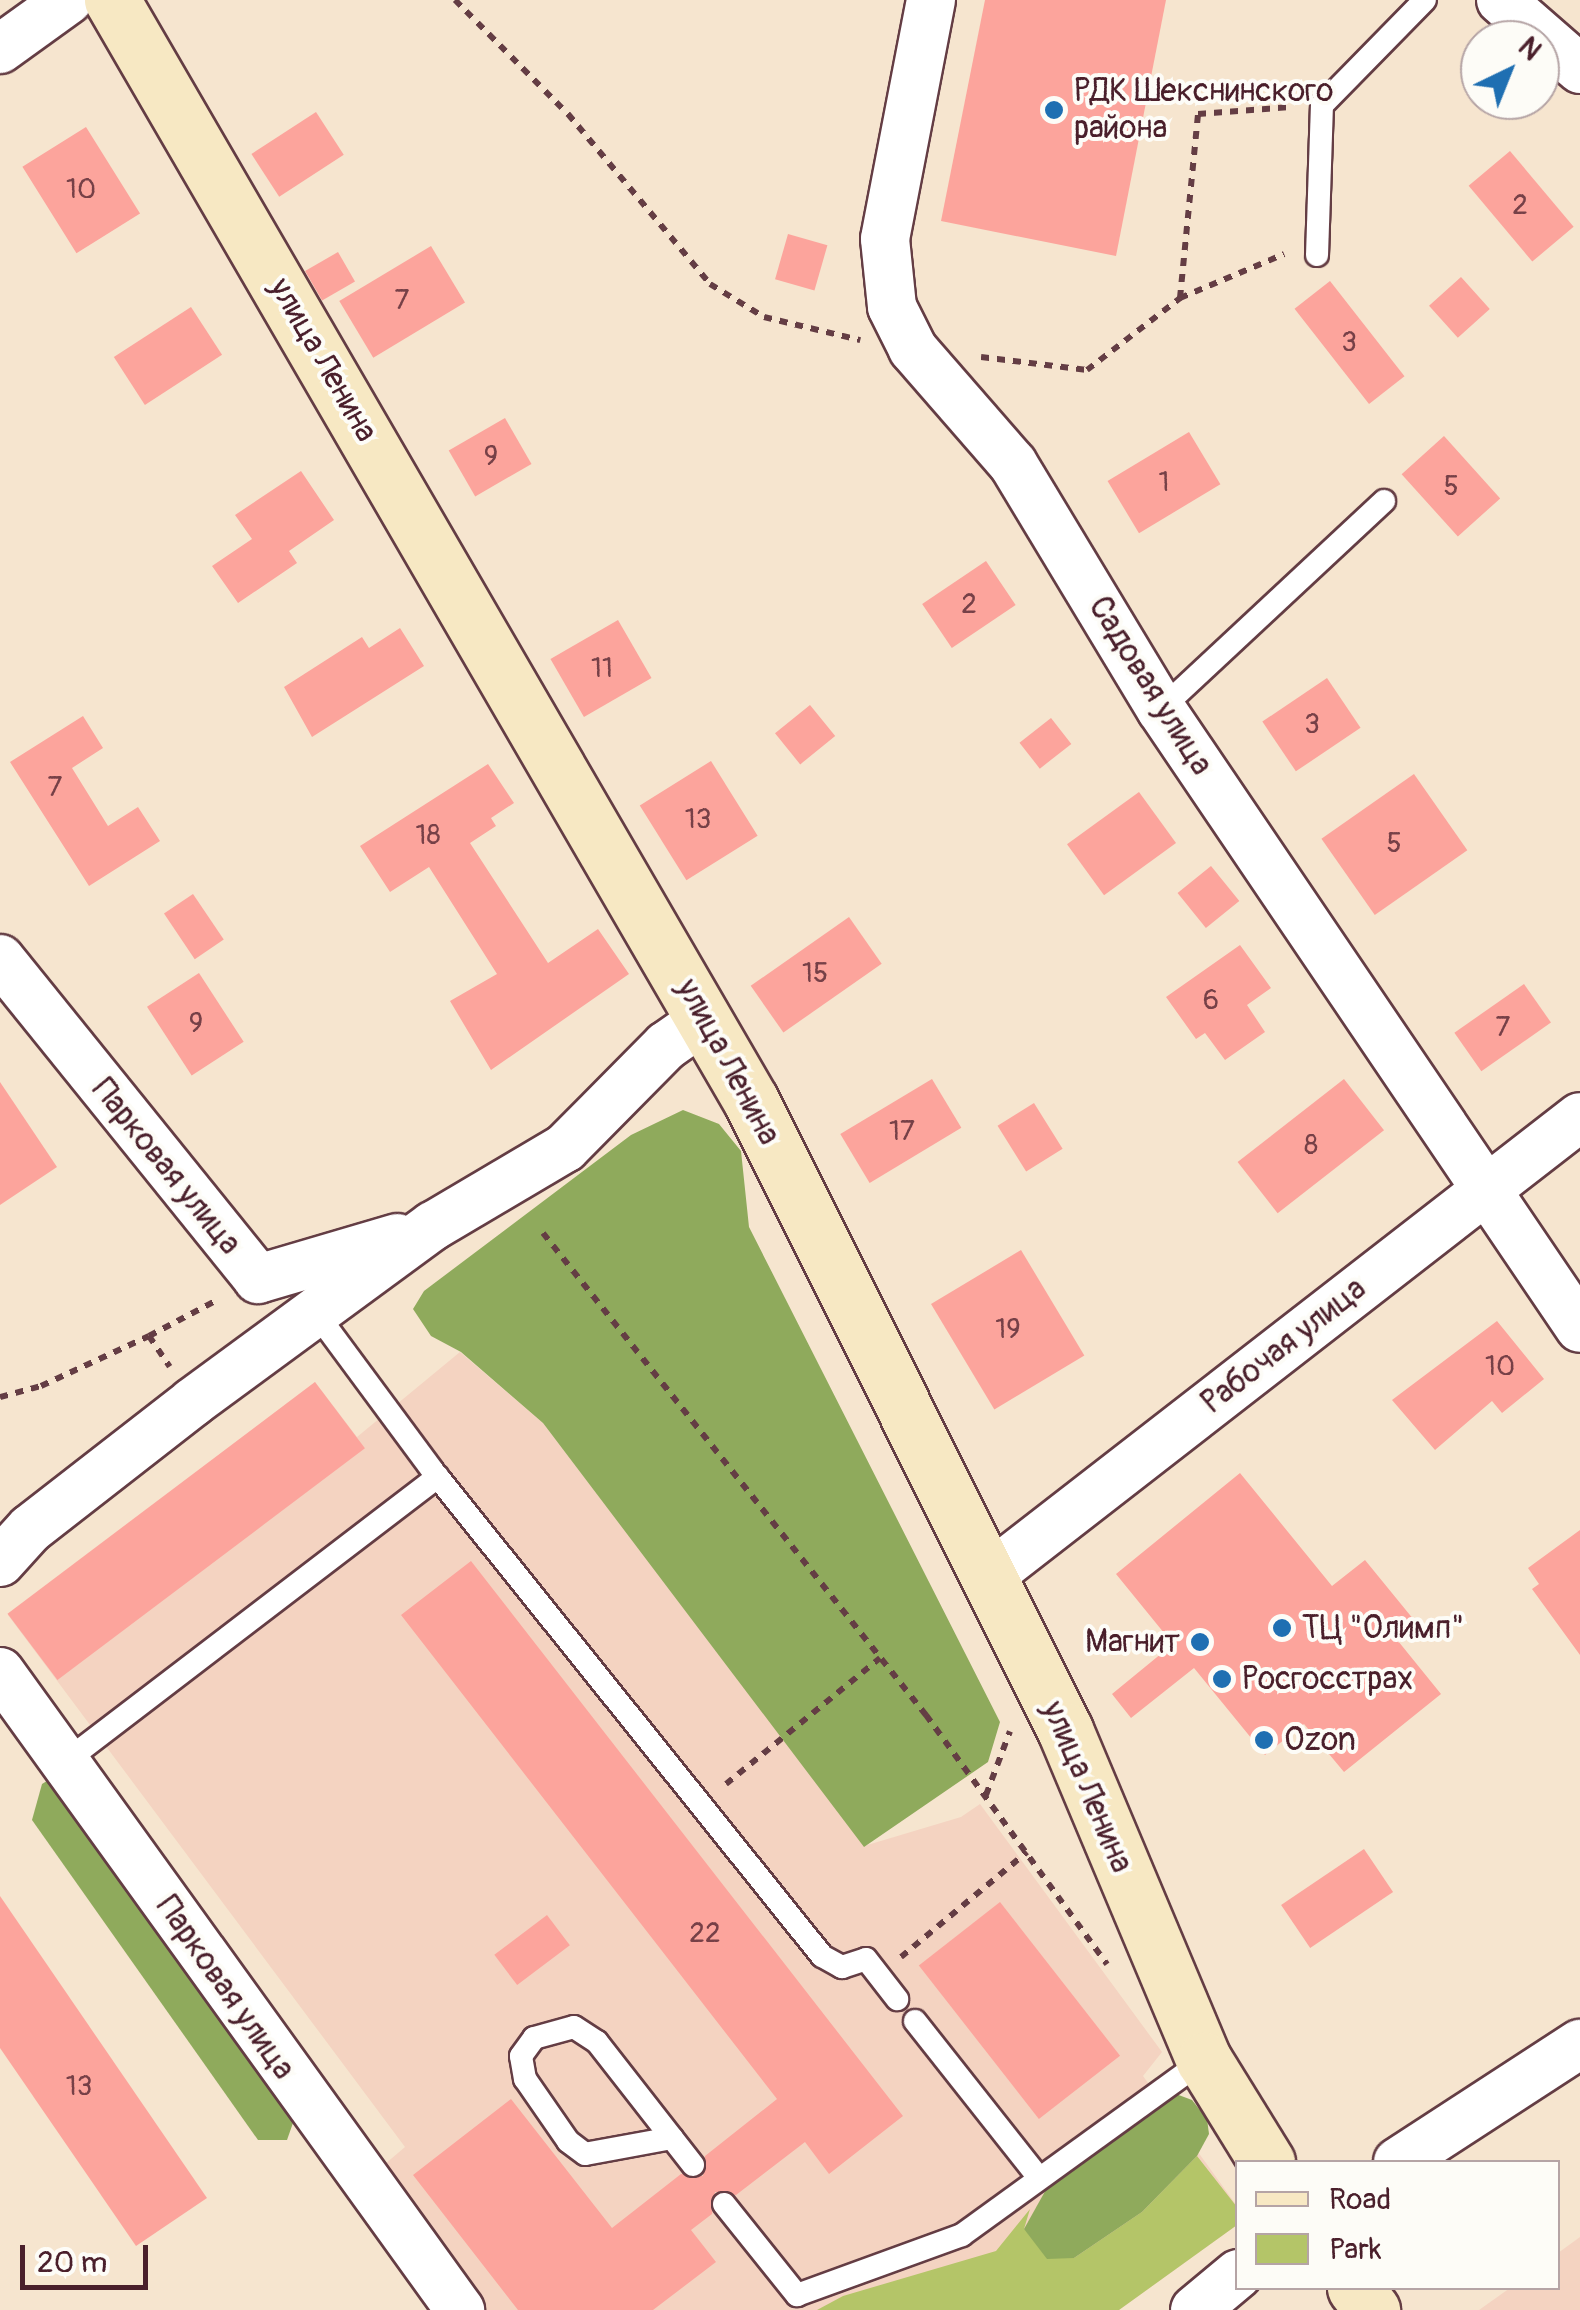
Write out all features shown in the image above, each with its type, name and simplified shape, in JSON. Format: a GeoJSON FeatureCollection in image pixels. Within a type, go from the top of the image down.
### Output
{"type":"FeatureCollection","features":[{"type":"Feature","properties":{"kind":"street"},"geometry":{"type":"LineString","coordinates":[[0,50],[68,0]]}},
{"type":"Feature","properties":{"kind":"street","name":"улица Ленина"},"geometry":{"type":"LineString","coordinates":[[112,0],[706,1018],[1065,1730],[1204,2060],[1266,2160]]}},
{"type":"Feature","properties":{"kind":"street","name":"Садовая улица"},"geometry":{"type":"LineString","coordinates":[[932,0],[885,240],[892,306],[913,349],[1013,464],[1162,709],[1580,1328]]}},
{"type":"Feature","properties":{"kind":"street"},"geometry":{"type":"LineString","coordinates":[[1501,0],[1580,69]]}},
{"type":"Feature","properties":{"kind":"street","name":"Парковая улица"},"geometry":{"type":"LineString","coordinates":[[0,958],[258,1279],[433,1226]]}},
{"type":"Feature","properties":{"kind":"street"},"geometry":{"type":"LineString","coordinates":[[0,1562],[30,1528],[193,1402],[433,1226],[565,1148],[666,1046],[706,1018]]}},
{"type":"Feature","properties":{"kind":"street","name":"Рабочая улица"},"geometry":{"type":"LineString","coordinates":[[989,1576],[1580,1117]]}},
{"type":"Feature","properties":{"kind":"street","name":"Парковая улица"},"geometry":{"type":"LineString","coordinates":[[0,1672],[62,1754],[444,2304]]}},
{"type":"Feature","properties":{"kind":"street"},"geometry":{"type":"LineString","coordinates":[[1401,2160],[1580,2044]]}},
{"type":"Feature","properties":{"kind":"street"},"geometry":{"type":"LineString","coordinates":[[1196,2310],[1235,2277]]}},
{"type":"Feature","properties":{"kind":"street"},"geometry":{"type":"LineString","coordinates":[[1357,2290],[1372,2310]]}},
{"type":"Feature","properties":{"kind":"lane"},"geometry":{"type":"LineString","coordinates":[[1317,254],[1322,106],[1425,0]]}},
{"type":"Feature","properties":{"kind":"lane"},"geometry":{"type":"LineString","coordinates":[[1162,709],[1384,501]]}},
{"type":"Feature","properties":{"kind":"lane"},"geometry":{"type":"LineString","coordinates":[[316,1313],[438,1478],[822,1956],[842,1966],[866,1959],[898,1999]]}},
{"type":"Feature","properties":{"kind":"lane"},"geometry":{"type":"LineString","coordinates":[[62,1754],[438,1478]]}},
{"type":"Feature","properties":{"kind":"lane"},"geometry":{"type":"LineString","coordinates":[[914,2021],[1038,2177]]}},
{"type":"Feature","properties":{"kind":"lane"},"geometry":{"type":"LineString","coordinates":[[672,2138],[585,2154],[568,2142],[525,2078],[521,2056],[534,2038],[574,2028],[597,2042],[672,2138],[693,2165]]}},
{"type":"Feature","properties":{"kind":"lane"},"geometry":{"type":"LineString","coordinates":[[724,2204],[797,2295],[962,2235],[1204,2060]]}},
{"type":"Feature","properties":{"kind":"path"},"geometry":{"type":"LineString","coordinates":[[1180,298],[1198,114],[1322,106]]}},
{"type":"Feature","properties":{"kind":"path"},"geometry":{"type":"LineString","coordinates":[[543,1233],[880,1658],[1115,1975]]}},
{"type":"Feature","properties":{"kind":"path"},"geometry":{"type":"LineString","coordinates":[[0,1396],[41,1386],[258,1279]]}},
{"type":"Feature","properties":{"kind":"path"},"geometry":{"type":"LineString","coordinates":[[149,1336],[193,1402]]}},
{"type":"Feature","properties":{"kind":"path"},"geometry":{"type":"LineString","coordinates":[[700,1805],[880,1658]]}},
{"type":"Feature","properties":{"kind":"path"},"geometry":{"type":"LineString","coordinates":[[879,1976],[1026,1852]]}},
{"type":"Feature","properties":{"kind":"shaded area"},"geometry":{"type":"Polygon","coordinates":[[[460,1352],[543,1423],[864,1846],[961,1817],[980,1804],[1162,2052],[1143,2076],[1235,2203],[1235,2226],[1119,2310],[487,2310],[378,2170],[405,2147],[8,1615],[315,1382],[357,1437],[460,1352]]]}},
{"type":"Feature","properties":{"kind":"shaded area"},"geometry":{"type":"Polygon","coordinates":[[[1580,2237],[1580,2310],[1479,2310],[1507,2290],[1560,2290],[1560,2252],[1580,2237]]]}},
{"type":"Feature","properties":{"kind":"green space"},"geometry":{"type":"Polygon","coordinates":[[[683,1110],[719,1124],[741,1151],[749,1227],[1000,1722],[988,1762],[864,1847],[543,1423],[461,1352],[431,1336],[413,1309],[424,1291],[631,1135],[683,1110]]]}},
{"type":"Feature","properties":{"kind":"green space"},"geometry":{"type":"Polygon","coordinates":[[[55,1776],[294,2120],[287,2140],[258,2140],[32,1820],[42,1784],[55,1776]]]}},
{"type":"Feature","properties":{"kind":"green space"},"geometry":{"type":"Polygon","coordinates":[[[1176,2094],[1192,2100],[1207,2119],[1209,2134],[1197,2156],[1142,2212],[1074,2258],[1047,2259],[1024,2229],[1048,2186],[1176,2094]]]}},
{"type":"Feature","properties":{"kind":"green space"},"geometry":{"type":"Polygon","coordinates":[[[1197,2156],[1235,2204],[1235,2226],[1119,2310],[817,2310],[843,2296],[996,2251],[1030,2209],[1024,2229],[1074,2258],[1142,2212],[1197,2156]]]}},
{"type":"Feature","properties":{"kind":"building","name":"РДК Шекснинского района"},"geometry":{"type":"Polygon","coordinates":[[[985,0],[1166,0],[1116,256],[941,221],[985,0]]]}},
{"type":"Feature","properties":{"kind":"building"},"geometry":{"type":"Polygon","coordinates":[[[316,112],[344,155],[279,197],[251,154],[316,112]]]}},
{"type":"Feature","properties":{"kind":"building"},"geometry":{"type":"Polygon","coordinates":[[[86,127],[140,214],[76,253],[22,167],[86,127]]]}},
{"type":"Feature","properties":{"kind":"building"},"geometry":{"type":"Polygon","coordinates":[[[1510,151],[1574,227],[1532,262],[1469,186],[1510,151]]]}},
{"type":"Feature","properties":{"kind":"building"},"geometry":{"type":"Polygon","coordinates":[[[788,234],[827,245],[814,290],[775,279],[788,234]]]}},
{"type":"Feature","properties":{"kind":"building"},"geometry":{"type":"Polygon","coordinates":[[[431,246],[465,303],[373,358],[339,301],[431,246]]]}},
{"type":"Feature","properties":{"kind":"building"},"geometry":{"type":"Polygon","coordinates":[[[338,252],[355,281],[322,300],[305,271],[338,252]]]}},
{"type":"Feature","properties":{"kind":"building"},"geometry":{"type":"Polygon","coordinates":[[[1461,277],[1490,309],[1458,338],[1429,306],[1461,277]]]}},
{"type":"Feature","properties":{"kind":"building"},"geometry":{"type":"Polygon","coordinates":[[[1330,281],[1404,376],[1369,404],[1295,309],[1330,281]]]}},
{"type":"Feature","properties":{"kind":"building"},"geometry":{"type":"Polygon","coordinates":[[[191,307],[222,355],[145,405],[114,357],[191,307]]]}},
{"type":"Feature","properties":{"kind":"building"},"geometry":{"type":"Polygon","coordinates":[[[505,418],[532,464],[475,496],[449,451],[505,418]]]}},
{"type":"Feature","properties":{"kind":"building"},"geometry":{"type":"Polygon","coordinates":[[[1189,432],[1220,484],[1139,533],[1108,481],[1189,432]]]}},
{"type":"Feature","properties":{"kind":"building"},"geometry":{"type":"Polygon","coordinates":[[[1444,436],[1500,498],[1458,537],[1402,474],[1444,436]]]}},
{"type":"Feature","properties":{"kind":"building"},"geometry":{"type":"Polygon","coordinates":[[[301,471],[334,520],[289,551],[297,563],[238,603],[212,566],[252,539],[235,515],[301,471]]]}},
{"type":"Feature","properties":{"kind":"building"},"geometry":{"type":"Polygon","coordinates":[[[986,561],[1016,605],[952,648],[922,604],[986,561]]]}},
{"type":"Feature","properties":{"kind":"building"},"geometry":{"type":"Polygon","coordinates":[[[618,620],[652,678],[584,717],[550,659],[618,620]]]}},
{"type":"Feature","properties":{"kind":"building"},"geometry":{"type":"Polygon","coordinates":[[[400,628],[424,666],[312,737],[284,687],[362,637],[369,648],[400,628]]]}},
{"type":"Feature","properties":{"kind":"building"},"geometry":{"type":"Polygon","coordinates":[[[1327,678],[1361,728],[1296,771],[1262,722],[1327,678]]]}},
{"type":"Feature","properties":{"kind":"building"},"geometry":{"type":"Polygon","coordinates":[[[810,705],[835,736],[800,764],[775,733],[810,705]]]}},
{"type":"Feature","properties":{"kind":"building"},"geometry":{"type":"Polygon","coordinates":[[[83,716],[103,748],[72,768],[108,826],[138,807],[160,841],[89,886],[10,762],[83,716]]]}},
{"type":"Feature","properties":{"kind":"building"},"geometry":{"type":"Polygon","coordinates":[[[1051,718],[1071,744],[1040,769],[1019,743],[1051,718]]]}},
{"type":"Feature","properties":{"kind":"building"},"geometry":{"type":"Polygon","coordinates":[[[711,761],[758,836],[686,880],[640,806],[711,761]]]}},
{"type":"Feature","properties":{"kind":"building"},"geometry":{"type":"Polygon","coordinates":[[[488,764],[514,803],[491,818],[496,826],[470,843],[548,963],[598,929],[629,974],[491,1070],[450,1001],[497,974],[429,867],[390,892],[360,846],[488,764]]]}},
{"type":"Feature","properties":{"kind":"building"},"geometry":{"type":"Polygon","coordinates":[[[1414,774],[1467,850],[1375,915],[1321,839],[1414,774]]]}},
{"type":"Feature","properties":{"kind":"building"},"geometry":{"type":"Polygon","coordinates":[[[1139,792],[1176,843],[1104,895],[1067,844],[1139,792]]]}},
{"type":"Feature","properties":{"kind":"building"},"geometry":{"type":"Polygon","coordinates":[[[1211,866],[1239,901],[1206,928],[1178,893],[1211,866]]]}},
{"type":"Feature","properties":{"kind":"building"},"geometry":{"type":"Polygon","coordinates":[[[193,894],[224,940],[195,959],[164,914],[193,894]]]}},
{"type":"Feature","properties":{"kind":"building"},"geometry":{"type":"Polygon","coordinates":[[[849,917],[882,964],[783,1033],[751,986],[849,917]]]}},
{"type":"Feature","properties":{"kind":"building"},"geometry":{"type":"Polygon","coordinates":[[[1240,945],[1271,988],[1247,1005],[1265,1032],[1225,1060],[1205,1033],[1196,1039],[1166,997],[1240,945]]]}},
{"type":"Feature","properties":{"kind":"building"},"geometry":{"type":"Polygon","coordinates":[[[199,973],[244,1042],[192,1076],[147,1007],[199,973]]]}},
{"type":"Feature","properties":{"kind":"building"},"geometry":{"type":"Polygon","coordinates":[[[1524,984],[1551,1023],[1481,1071],[1454,1033],[1524,984]]]}},
{"type":"Feature","properties":{"kind":"building"},"geometry":{"type":"Polygon","coordinates":[[[932,1079],[961,1128],[870,1183],[840,1134],[932,1079]]]}},
{"type":"Feature","properties":{"kind":"building"},"geometry":{"type":"Polygon","coordinates":[[[1344,1079],[1384,1130],[1278,1213],[1238,1162],[1344,1079]]]}},
{"type":"Feature","properties":{"kind":"building"},"geometry":{"type":"Polygon","coordinates":[[[0,1082],[57,1167],[0,1205],[0,1082]]]}},
{"type":"Feature","properties":{"kind":"building"},"geometry":{"type":"Polygon","coordinates":[[[1034,1103],[1063,1149],[1026,1172],[998,1126],[1034,1103]]]}},
{"type":"Feature","properties":{"kind":"building"},"geometry":{"type":"Polygon","coordinates":[[[1021,1250],[1084,1355],[994,1410],[931,1304],[1021,1250]]]}},
{"type":"Feature","properties":{"kind":"building"},"geometry":{"type":"Polygon","coordinates":[[[1497,1321],[1544,1379],[1502,1413],[1492,1401],[1435,1450],[1392,1400],[1497,1321]]]}},
{"type":"Feature","properties":{"kind":"building"},"geometry":{"type":"Polygon","coordinates":[[[315,1382],[365,1448],[57,1680],[8,1614],[315,1382]]]}},
{"type":"Feature","properties":{"kind":"building","name":"ТЦ \"Олимп\""},"geometry":{"type":"Polygon","coordinates":[[[1240,1473],[1332,1586],[1365,1560],[1414,1620],[1394,1636],[1441,1694],[1344,1772],[1304,1724],[1265,1755],[1194,1668],[1131,1718],[1112,1694],[1173,1644],[1116,1574],[1240,1473]]]}},
{"type":"Feature","properties":{"kind":"building"},"geometry":{"type":"Polygon","coordinates":[[[1580,1530],[1580,1655],[1532,1589],[1539,1584],[1528,1568],[1580,1530]]]}},
{"type":"Feature","properties":{"kind":"building"},"geometry":{"type":"Polygon","coordinates":[[[471,1561],[903,2116],[829,2174],[805,2142],[736,2195],[715,2192],[712,2214],[691,2230],[716,2262],[653,2310],[518,2310],[413,2175],[511,2099],[612,2228],[681,2174],[703,2176],[705,2156],[777,2099],[401,1615],[471,1561]]]}},
{"type":"Feature","properties":{"kind":"building"},"geometry":{"type":"Polygon","coordinates":[[[1364,1849],[1393,1892],[1310,1948],[1281,1905],[1364,1849]]]}},
{"type":"Feature","properties":{"kind":"building"},"geometry":{"type":"Polygon","coordinates":[[[0,1896],[207,2198],[136,2246],[0,2048],[0,1896]]]}},
{"type":"Feature","properties":{"kind":"building"},"geometry":{"type":"Polygon","coordinates":[[[1000,1902],[1120,2056],[1039,2119],[919,1965],[1000,1902]]]}},
{"type":"Feature","properties":{"kind":"building"},"geometry":{"type":"Polygon","coordinates":[[[547,1915],[570,1945],[517,1985],[494,1955],[547,1915]]]}},
{"type":"Feature","properties":{"kind":"place","name":"РДК Шекснинского района"},"geometry":{"type":"Point","coordinates":[1054,110]}},
{"type":"Feature","properties":{"kind":"place","name":"ТЦ \"Олимп\""},"geometry":{"type":"Point","coordinates":[1282,1628]}},
{"type":"Feature","properties":{"kind":"place","name":"Магнит"},"geometry":{"type":"Point","coordinates":[1200,1642]}},
{"type":"Feature","properties":{"kind":"place","name":"Росгосстрах"},"geometry":{"type":"Point","coordinates":[1222,1679]}},
{"type":"Feature","properties":{"kind":"place","name":"Ozon"},"geometry":{"type":"Point","coordinates":[1264,1740]}}]}
